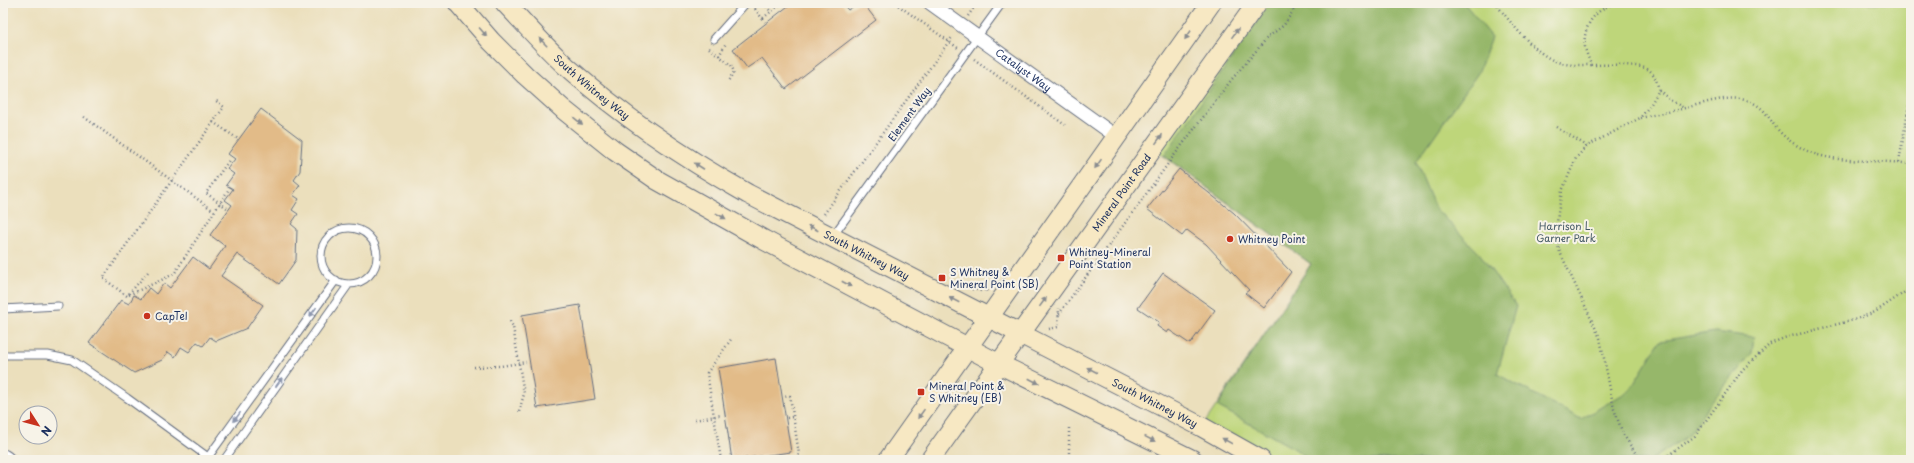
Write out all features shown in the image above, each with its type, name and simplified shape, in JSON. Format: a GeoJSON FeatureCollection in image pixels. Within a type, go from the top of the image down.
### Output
{"type":"FeatureCollection","features":[{"type":"Feature","properties":{"kind":"main road"},"geometry":{"type":"LineString","coordinates":[[458,3],[491,41],[536,85],[615,151],[651,176],[764,240],[999,364],[1193,460]]}},
{"type":"Feature","properties":{"kind":"main road","name":"South Whitney Way"},"geometry":{"type":"LineString","coordinates":[[505,3],[566,66],[651,133],[709,172],[832,238],[1202,427],[1261,460]]}},
{"type":"Feature","properties":{"kind":"main road"},"geometry":{"type":"LineString","coordinates":[[888,460],[1211,3]]}},
{"type":"Feature","properties":{"kind":"main road","name":"Mineral Point Road"},"geometry":{"type":"LineString","coordinates":[[930,460],[1257,3]]}},
{"type":"Feature","properties":{"kind":"street","name":"Catalyst Way"},"geometry":{"type":"LineString","coordinates":[[930,3],[1116,137]]}},
{"type":"Feature","properties":{"kind":"lane"},"geometry":{"type":"LineString","coordinates":[[714,39],[746,3]]}},
{"type":"Feature","properties":{"kind":"lane","name":"Element Way"},"geometry":{"type":"LineString","coordinates":[[832,238],[1002,3]]}},
{"type":"Feature","properties":{"kind":"lane"},"geometry":{"type":"LineString","coordinates":[[224,460],[349,284],[366,278],[372,271],[376,262],[377,253],[374,244],[369,236],[361,230],[352,228],[334,232],[327,239],[323,248],[322,257],[328,274],[336,280],[349,284]]}},
{"type":"Feature","properties":{"kind":"lane"},"geometry":{"type":"LineString","coordinates":[[3,355],[48,355],[72,360],[127,398],[209,459],[336,280]]}},
{"type":"Feature","properties":{"kind":"lane"},"geometry":{"type":"LineString","coordinates":[[3,309],[58,306]]}},
{"type":"Feature","properties":{"kind":"path"},"geometry":{"type":"LineString","coordinates":[[764,3],[771,12]]}},
{"type":"Feature","properties":{"kind":"path"},"geometry":{"type":"LineString","coordinates":[[762,18],[782,3]]}},
{"type":"Feature","properties":{"kind":"path"},"geometry":{"type":"LineString","coordinates":[[895,3],[955,46]]}},
{"type":"Feature","properties":{"kind":"path"},"geometry":{"type":"LineString","coordinates":[[968,16],[977,3]]}},
{"type":"Feature","properties":{"kind":"path"},"geometry":{"type":"LineString","coordinates":[[1049,329],[1058,326],[1058,315],[1173,157],[1253,53],[1268,37],[1284,25],[1298,3]]}},
{"type":"Feature","properties":{"kind":"path"},"geometry":{"type":"LineString","coordinates":[[1495,3],[1526,38],[1543,54],[1556,62],[1571,65],[1636,66],[1648,70],[1656,79],[1659,90],[1670,100],[1684,108]]}},
{"type":"Feature","properties":{"kind":"path"},"geometry":{"type":"LineString","coordinates":[[1591,65],[1585,46],[1587,29],[1594,16],[1602,8],[1618,3]]}},
{"type":"Feature","properties":{"kind":"path"},"geometry":{"type":"LineString","coordinates":[[755,9],[765,22]]}},
{"type":"Feature","properties":{"kind":"path"},"geometry":{"type":"LineString","coordinates":[[824,214],[954,34]]}},
{"type":"Feature","properties":{"kind":"path"},"geometry":{"type":"LineString","coordinates":[[708,48],[730,65],[734,72],[728,81]]}},
{"type":"Feature","properties":{"kind":"path"},"geometry":{"type":"LineString","coordinates":[[974,60],[1065,125]]}},
{"type":"Feature","properties":{"kind":"path"},"geometry":{"type":"LineString","coordinates":[[1640,118],[1651,104],[1659,90]]}},
{"type":"Feature","properties":{"kind":"path"},"geometry":{"type":"LineString","coordinates":[[1899,162],[1911,93]]}},
{"type":"Feature","properties":{"kind":"path"},"geometry":{"type":"LineString","coordinates":[[1640,460],[1623,434],[1614,409],[1600,338],[1559,250],[1556,233],[1562,191],[1576,158],[1587,146],[1640,118],[1729,98],[1742,99],[1754,103],[1763,110],[1779,131],[1798,147],[1825,157],[1911,164]]}},
{"type":"Feature","properties":{"kind":"path"},"geometry":{"type":"LineString","coordinates":[[127,296],[103,278],[224,107],[215,100]]}},
{"type":"Feature","properties":{"kind":"path"},"geometry":{"type":"LineString","coordinates":[[84,116],[214,211]]}},
{"type":"Feature","properties":{"kind":"path"},"geometry":{"type":"LineString","coordinates":[[213,122],[238,139]]}},
{"type":"Feature","properties":{"kind":"path"},"geometry":{"type":"LineString","coordinates":[[1556,127],[1587,146]]}},
{"type":"Feature","properties":{"kind":"path"},"geometry":{"type":"LineString","coordinates":[[227,208],[206,193],[230,159]]}},
{"type":"Feature","properties":{"kind":"path"},"geometry":{"type":"LineString","coordinates":[[127,296],[174,274],[229,189]]}},
{"type":"Feature","properties":{"kind":"path"},"geometry":{"type":"LineString","coordinates":[[127,296],[148,272]]}},
{"type":"Feature","properties":{"kind":"path"},"geometry":{"type":"LineString","coordinates":[[969,287],[974,290],[986,289]]}},
{"type":"Feature","properties":{"kind":"path"},"geometry":{"type":"LineString","coordinates":[[1662,460],[1695,436],[1743,369],[1770,344],[1784,338],[1857,319],[1875,312],[1911,288]]}},
{"type":"Feature","properties":{"kind":"path"},"geometry":{"type":"LineString","coordinates":[[510,321],[513,327],[524,394],[519,412]]}},
{"type":"Feature","properties":{"kind":"path"},"geometry":{"type":"LineString","coordinates":[[722,460],[707,373],[732,338]]}},
{"type":"Feature","properties":{"kind":"path"},"geometry":{"type":"LineString","coordinates":[[474,367],[501,366],[526,362]]}},
{"type":"Feature","properties":{"kind":"path"},"geometry":{"type":"LineString","coordinates":[[784,397],[790,396],[799,454],[797,458],[784,460]]}},
{"type":"Feature","properties":{"kind":"path"},"geometry":{"type":"LineString","coordinates":[[695,420],[721,414]]}},
{"type":"Feature","properties":{"kind":"path"},"geometry":{"type":"LineString","coordinates":[[788,418],[793,417]]}},
{"type":"Feature","properties":{"kind":"path"},"geometry":{"type":"LineString","coordinates":[[1069,428],[1069,460]]}},
{"type":"Feature","properties":{"kind":"green space","name":"Harrison L. Garner Park"},"geometry":{"type":"Polygon","coordinates":[[[1257,3],[1911,3],[1911,460],[1261,460],[1202,427],[1311,264],[1164,156],[1151,150],[1257,3]]]}},
{"type":"Feature","properties":{"kind":"green space"},"geometry":{"type":"Polygon","coordinates":[[[1270,3],[1464,3],[1492,37],[1478,73],[1416,162],[1435,208],[1480,254],[1516,306],[1497,374],[1581,419],[1630,390],[1660,341],[1715,332],[1754,337],[1752,353],[1707,408],[1689,435],[1651,460],[1310,460],[1295,449],[1217,406],[1311,264],[1164,156],[1270,3]]]}},
{"type":"Feature","properties":{"kind":"building"},"geometry":{"type":"Polygon","coordinates":[[[792,3],[842,3],[848,10],[858,3],[863,3],[876,20],[786,89],[762,58],[747,68],[733,49],[792,3]]]}},
{"type":"Feature","properties":{"kind":"building"},"geometry":{"type":"Polygon","coordinates":[[[261,109],[302,140],[300,171],[294,180],[300,185],[293,195],[299,199],[292,210],[298,214],[291,224],[297,229],[296,260],[279,284],[237,254],[221,276],[263,305],[247,328],[216,341],[210,337],[203,346],[197,342],[189,352],[181,347],[175,357],[168,352],[162,360],[134,373],[89,343],[121,300],[129,304],[134,295],[141,299],[149,288],[156,294],[164,283],[170,288],[193,257],[209,269],[225,246],[210,235],[232,205],[225,200],[233,189],[226,185],[234,174],[227,169],[235,159],[228,154],[261,109]]]}},
{"type":"Feature","properties":{"kind":"building","name":"Whitney Point"},"geometry":{"type":"Polygon","coordinates":[[[1179,169],[1234,213],[1291,272],[1264,308],[1245,293],[1249,290],[1206,244],[1187,230],[1182,236],[1147,209],[1179,169]]]}},
{"type":"Feature","properties":{"kind":"building"},"geometry":{"type":"Polygon","coordinates":[[[1163,273],[1215,310],[1190,344],[1169,330],[1167,333],[1157,326],[1159,322],[1138,308],[1163,273]]]}},
{"type":"Feature","properties":{"kind":"building"},"geometry":{"type":"Polygon","coordinates":[[[580,305],[595,399],[537,408],[522,315],[580,305]]]}},
{"type":"Feature","properties":{"kind":"building"},"geometry":{"type":"Polygon","coordinates":[[[776,358],[791,452],[732,460],[718,368],[776,358]]]}},
{"type":"Feature","properties":{"kind":"place","name":"Whitney Point"},"geometry":{"type":"Point","coordinates":[1230,239]}},
{"type":"Feature","properties":{"kind":"place","name":"Whitney-Mineral Point Station"},"geometry":{"type":"Point","coordinates":[1061,258]}},
{"type":"Feature","properties":{"kind":"place","name":"S Whitney & Mineral Point (SB)"},"geometry":{"type":"Point","coordinates":[942,278]}},
{"type":"Feature","properties":{"kind":"place","name":"CapTel"},"geometry":{"type":"Point","coordinates":[147,316]}},
{"type":"Feature","properties":{"kind":"place","name":"Mineral Point & S Whitney (EB)"},"geometry":{"type":"Point","coordinates":[921,392]}}]}
